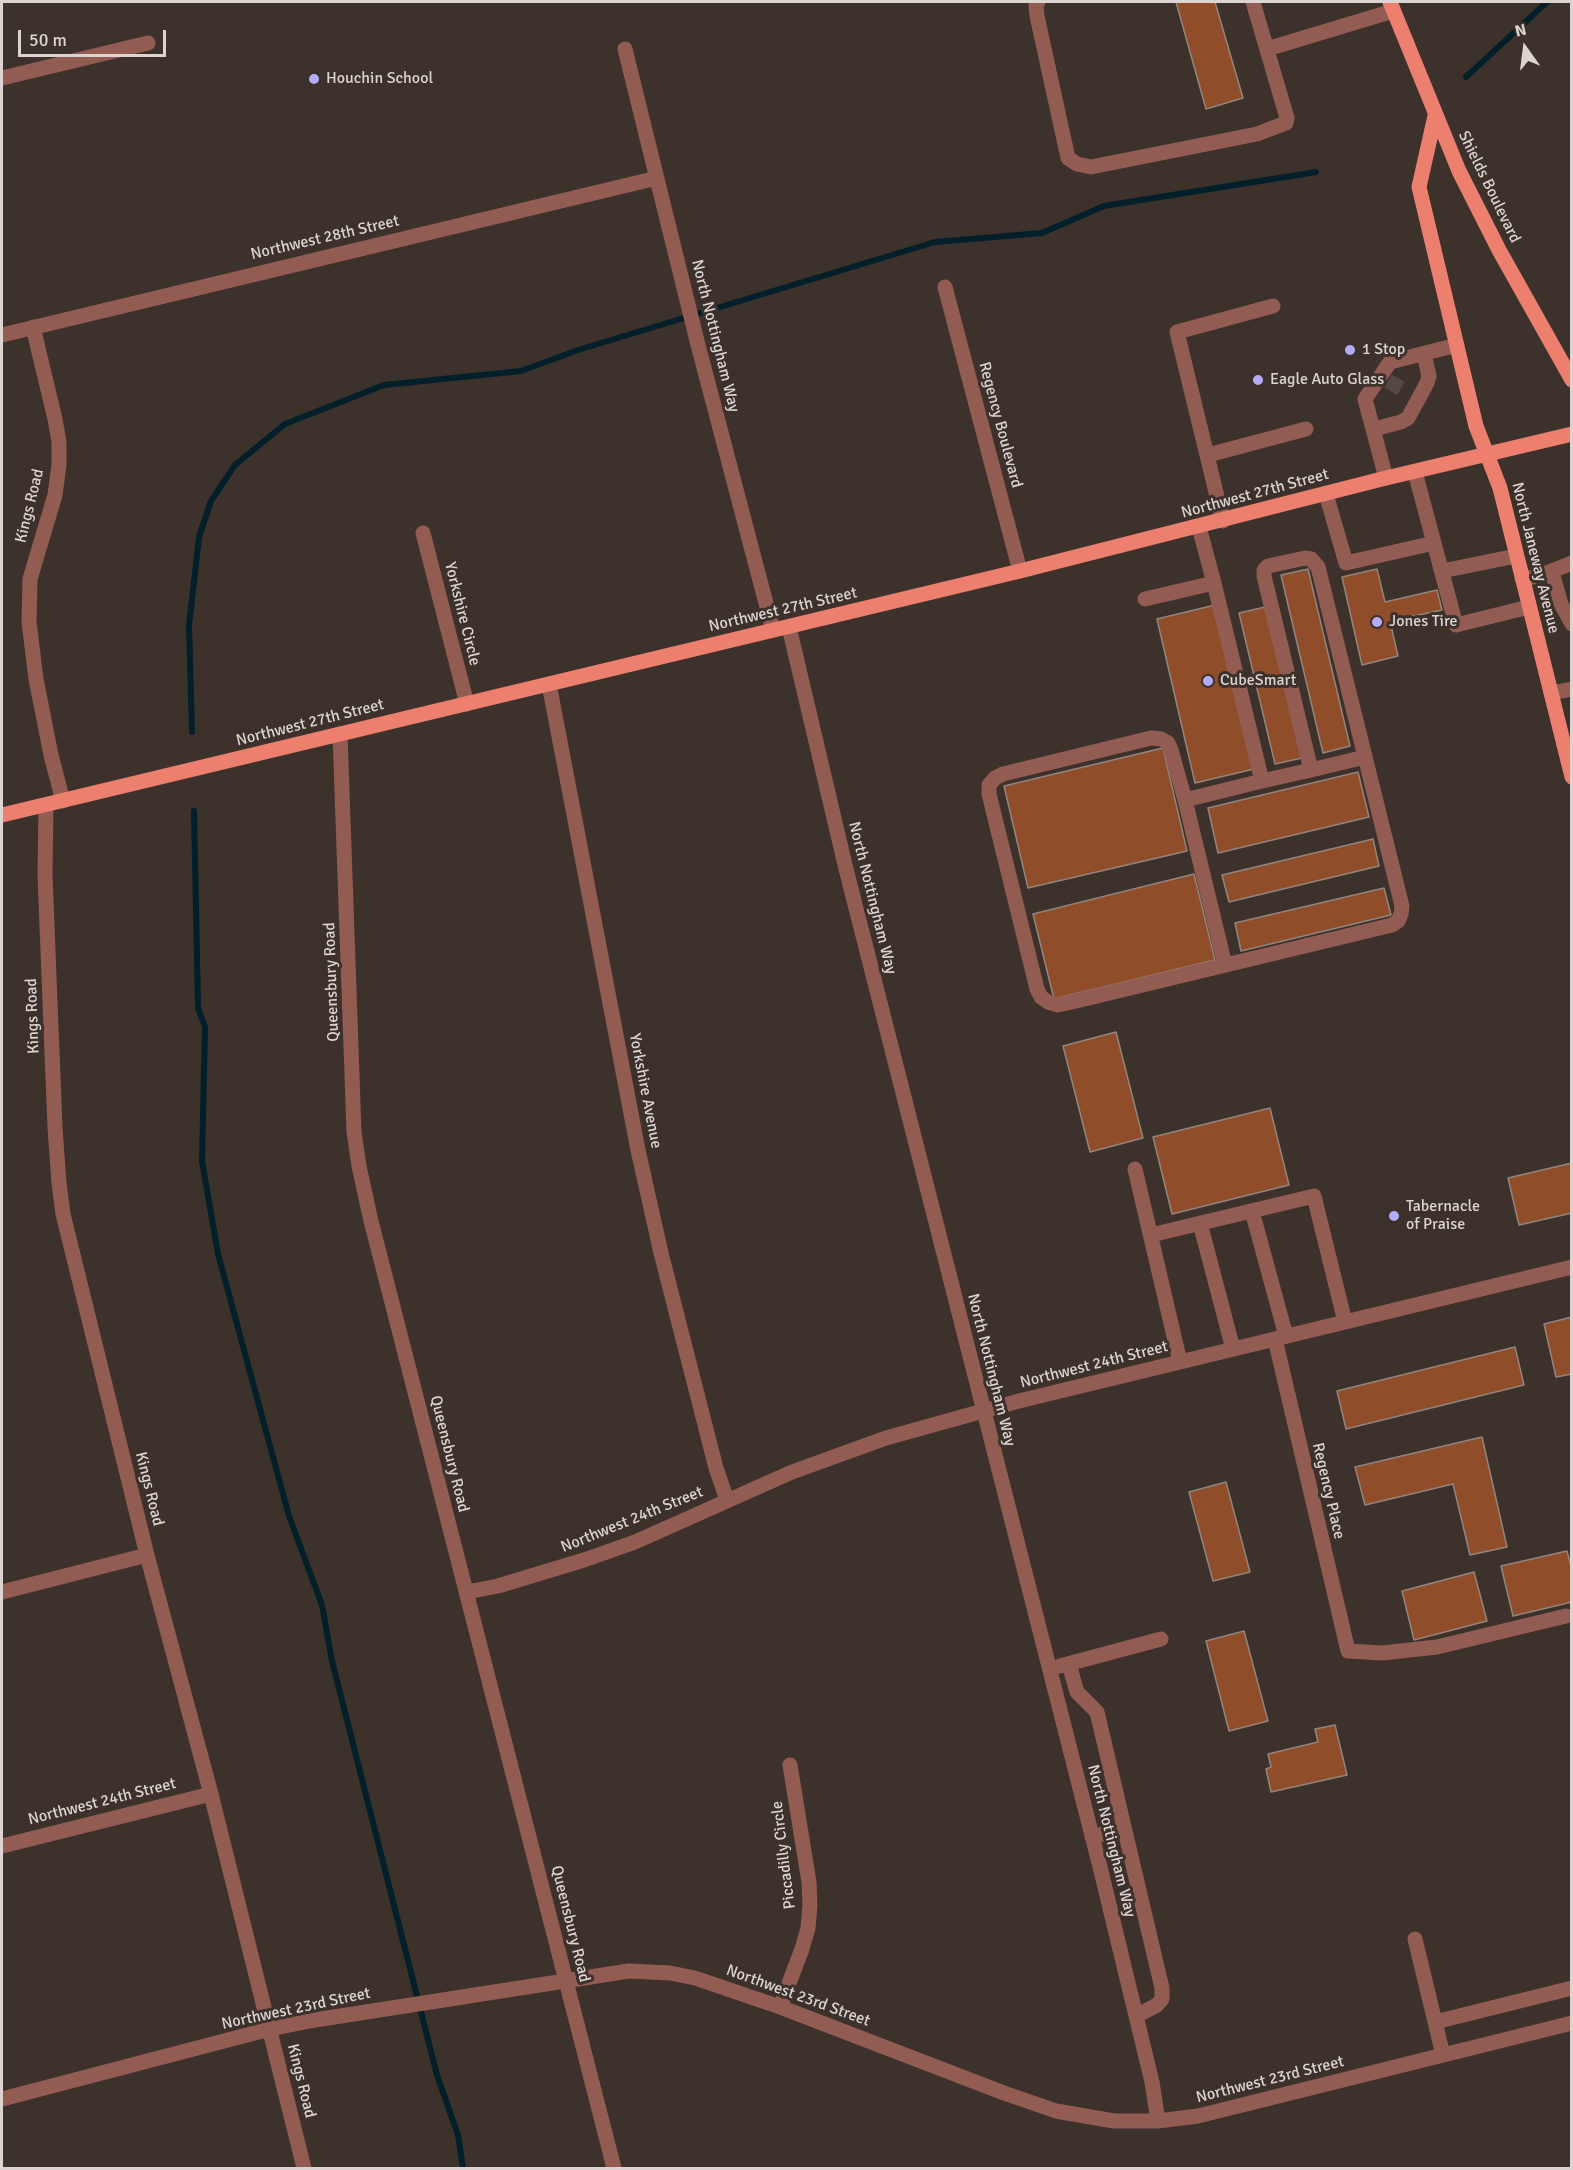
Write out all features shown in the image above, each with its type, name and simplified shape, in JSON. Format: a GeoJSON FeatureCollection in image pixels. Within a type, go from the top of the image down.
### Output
{"type":"FeatureCollection","features":[{"type":"Feature","properties":{"kind":"main road","name":"Shields Boulevard"},"geometry":{"type":"LineString","coordinates":[[1392,7],[1459,171],[1499,250],[1572,380]]}},
{"type":"Feature","properties":{"kind":"main road","name":"North Janeway Avenue"},"geometry":{"type":"LineString","coordinates":[[1435,116],[1419,187],[1476,426],[1500,489],[1572,777]]}},
{"type":"Feature","properties":{"kind":"main road","name":"Northwest 27th Street"},"geometry":{"type":"LineString","coordinates":[[2,815],[1020,572],[1386,478],[1572,434]]}},
{"type":"Feature","properties":{"kind":"street"},"geometry":{"type":"LineString","coordinates":[[1038,2],[1036,16],[1068,158],[1077,164],[1091,167],[1257,134],[1286,123],[1287,118],[1252,2]]}},
{"type":"Feature","properties":{"kind":"street"},"geometry":{"type":"LineString","coordinates":[[1267,49],[1392,7]]}},
{"type":"Feature","properties":{"kind":"street"},"geometry":{"type":"LineString","coordinates":[[2,78],[148,43]]}},
{"type":"Feature","properties":{"kind":"street","name":"North Nottingham Way"},"geometry":{"type":"LineString","coordinates":[[625,49],[697,341],[773,630]]}},
{"type":"Feature","properties":{"kind":"street","name":"Northwest 28th Street"},"geometry":{"type":"LineString","coordinates":[[2,335],[657,178]]}},
{"type":"Feature","properties":{"kind":"street","name":"Regency Boulevard"},"geometry":{"type":"LineString","coordinates":[[945,287],[1020,572]]}},
{"type":"Feature","properties":{"kind":"street"},"geometry":{"type":"LineString","coordinates":[[1223,521],[1177,332],[1273,306]]}},
{"type":"Feature","properties":{"kind":"street","name":"Kings Road"},"geometry":{"type":"LineString","coordinates":[[33,327],[56,419],[59,465],[55,495],[30,579],[29,621],[36,679],[63,801]]}},
{"type":"Feature","properties":{"kind":"street"},"geometry":{"type":"LineString","coordinates":[[1386,478],[1365,399],[1384,378],[1390,362],[1456,345]]}},
{"type":"Feature","properties":{"kind":"street"},"geometry":{"type":"LineString","coordinates":[[1374,429],[1401,422],[1407,418],[1412,396],[1427,383],[1429,376],[1424,354]]}},
{"type":"Feature","properties":{"kind":"street"},"geometry":{"type":"LineString","coordinates":[[1208,455],[1306,429]]}},
{"type":"Feature","properties":{"kind":"street"},"geometry":{"type":"LineString","coordinates":[[1415,472],[1456,625],[1529,607]]}},
{"type":"Feature","properties":{"kind":"street"},"geometry":{"type":"LineString","coordinates":[[1326,494],[1346,563],[1434,543]]}},
{"type":"Feature","properties":{"kind":"street"},"geometry":{"type":"LineString","coordinates":[[1199,527],[1262,781]]}},
{"type":"Feature","properties":{"kind":"street","name":"Yorkshire Circle"},"geometry":{"type":"LineString","coordinates":[[423,533],[467,704]]}},
{"type":"Feature","properties":{"kind":"street"},"geometry":{"type":"LineString","coordinates":[[1442,571],[1516,556]]}},
{"type":"Feature","properties":{"kind":"street"},"geometry":{"type":"LineString","coordinates":[[1225,965],[1185,800],[1172,750],[1168,743],[1161,739],[1151,738],[1003,774],[989,785],[988,794],[1037,989],[1041,997],[1058,1005],[1072,1002],[1392,925],[1398,921],[1402,906],[1318,567],[1311,559],[1305,558],[1268,566],[1264,570],[1264,576],[1311,770]]}},
{"type":"Feature","properties":{"kind":"street"},"geometry":{"type":"LineString","coordinates":[[1522,579],[1552,572],[1572,563]]}},
{"type":"Feature","properties":{"kind":"street"},"geometry":{"type":"LineString","coordinates":[[1552,572],[1561,604],[1572,624]]}},
{"type":"Feature","properties":{"kind":"street"},"geometry":{"type":"LineString","coordinates":[[1145,600],[1214,583]]}},
{"type":"Feature","properties":{"kind":"street","name":"North Nottingham Way"},"geometry":{"type":"LineString","coordinates":[[789,627],[846,869],[1092,1837],[1152,2082],[1158,2121]]}},
{"type":"Feature","properties":{"kind":"street","name":"Yorkshire Avenue"},"geometry":{"type":"LineString","coordinates":[[549,684],[638,1150],[661,1252],[716,1468],[727,1500]]}},
{"type":"Feature","properties":{"kind":"street"},"geometry":{"type":"LineString","coordinates":[[1551,693],[1572,689]]}},
{"type":"Feature","properties":{"kind":"street","name":"Queensbury Road"},"geometry":{"type":"LineString","coordinates":[[340,734],[354,1132],[359,1166],[371,1221],[614,2169]]}},
{"type":"Feature","properties":{"kind":"street"},"geometry":{"type":"LineString","coordinates":[[1185,800],[1365,757]]}},
{"type":"Feature","properties":{"kind":"street","name":"Kings Road"},"geometry":{"type":"LineString","coordinates":[[46,804],[47,935],[59,1183],[73,1254],[147,1555],[211,1794],[304,2169]]}},
{"type":"Feature","properties":{"kind":"street"},"geometry":{"type":"LineString","coordinates":[[1135,1169],[1180,1362]]}},
{"type":"Feature","properties":{"kind":"street"},"geometry":{"type":"LineString","coordinates":[[1151,1235],[1314,1196],[1345,1322]]}},
{"type":"Feature","properties":{"kind":"street","name":"Regency Place"},"geometry":{"type":"LineString","coordinates":[[1252,1211],[1348,1652],[1382,1653],[1437,1647],[1566,1616]]}},
{"type":"Feature","properties":{"kind":"street"},"geometry":{"type":"LineString","coordinates":[[1200,1223],[1233,1349]]}},
{"type":"Feature","properties":{"kind":"street","name":"Northwest 24th Street"},"geometry":{"type":"LineString","coordinates":[[467,1592],[498,1586],[584,1560],[635,1542],[727,1500],[844,1452],[983,1411],[1572,1267]]}},
{"type":"Feature","properties":{"kind":"street"},"geometry":{"type":"LineString","coordinates":[[2,1592],[147,1555]]}},
{"type":"Feature","properties":{"kind":"street"},"geometry":{"type":"LineString","coordinates":[[1049,1669],[1161,1639]]}},
{"type":"Feature","properties":{"kind":"street"},"geometry":{"type":"LineString","coordinates":[[1069,1664],[1077,1692],[1097,1712],[1162,1988],[1162,1999],[1157,2005],[1136,2016]]}},
{"type":"Feature","properties":{"kind":"street","name":"Piccadilly Circle"},"geometry":{"type":"LineString","coordinates":[[780,2007],[802,1949],[808,1928],[810,1905],[807,1871],[790,1765]]}},
{"type":"Feature","properties":{"kind":"street","name":"Northwest 24th Street"},"geometry":{"type":"LineString","coordinates":[[2,1846],[211,1794]]}},
{"type":"Feature","properties":{"kind":"street"},"geometry":{"type":"LineString","coordinates":[[1092,1837],[1124,1828]]}},
{"type":"Feature","properties":{"kind":"street"},"geometry":{"type":"LineString","coordinates":[[1415,1940],[1443,2055]]}},
{"type":"Feature","properties":{"kind":"street","name":"Northwest 23rd Street"},"geometry":{"type":"LineString","coordinates":[[2,2099],[270,2029],[629,1971],[670,1973],[695,1978],[780,2007],[1004,2094],[1056,2111],[1114,2121],[1158,2121],[1198,2116],[1572,2023]]}},
{"type":"Feature","properties":{"kind":"street"},"geometry":{"type":"LineString","coordinates":[[1435,2022],[1570,1993]]}},
{"type":"Feature","properties":{"kind":"building"},"geometry":{"type":"Polygon","coordinates":[[[1176,2],[1215,2],[1243,98],[1206,109],[1176,2]]]}},
{"type":"Feature","properties":{"kind":"building"},"geometry":{"type":"Polygon","coordinates":[[[1308,569],[1350,746],[1323,753],[1281,575],[1308,569]]]}},
{"type":"Feature","properties":{"kind":"building"},"geometry":{"type":"Polygon","coordinates":[[[1377,569],[1385,602],[1437,590],[1442,610],[1390,621],[1398,656],[1362,665],[1342,577],[1377,569]]]}},
{"type":"Feature","properties":{"kind":"building"},"geometry":{"type":"Polygon","coordinates":[[[1215,605],[1254,769],[1195,783],[1157,619],[1215,605]]]}},
{"type":"Feature","properties":{"kind":"building"},"geometry":{"type":"Polygon","coordinates":[[[1265,607],[1302,758],[1275,764],[1239,613],[1265,607]]]}},
{"type":"Feature","properties":{"kind":"building"},"geometry":{"type":"Polygon","coordinates":[[[1163,748],[1187,851],[1028,888],[1004,786],[1163,748]]]}},
{"type":"Feature","properties":{"kind":"building"},"geometry":{"type":"Polygon","coordinates":[[[1358,772],[1369,817],[1218,853],[1208,808],[1358,772]]]}},
{"type":"Feature","properties":{"kind":"building"},"geometry":{"type":"Polygon","coordinates":[[[1373,839],[1379,866],[1229,902],[1222,875],[1373,839]]]}},
{"type":"Feature","properties":{"kind":"building"},"geometry":{"type":"Polygon","coordinates":[[[1194,874],[1215,960],[1054,999],[1033,914],[1194,874]]]}},
{"type":"Feature","properties":{"kind":"building"},"geometry":{"type":"Polygon","coordinates":[[[1384,888],[1391,915],[1241,951],[1235,923],[1384,888]]]}},
{"type":"Feature","properties":{"kind":"building"},"geometry":{"type":"Polygon","coordinates":[[[1116,1032],[1143,1138],[1090,1152],[1063,1046],[1116,1032]]]}},
{"type":"Feature","properties":{"kind":"building"},"geometry":{"type":"Polygon","coordinates":[[[1270,1108],[1289,1185],[1172,1214],[1153,1137],[1270,1108]]]}},
{"type":"Feature","properties":{"kind":"building"},"geometry":{"type":"Polygon","coordinates":[[[1572,1163],[1572,1213],[1519,1225],[1508,1178],[1572,1163]]]}},
{"type":"Feature","properties":{"kind":"building"},"geometry":{"type":"Polygon","coordinates":[[[1572,1317],[1572,1374],[1556,1377],[1544,1324],[1572,1317]]]}},
{"type":"Feature","properties":{"kind":"building"},"geometry":{"type":"Polygon","coordinates":[[[1515,1347],[1524,1385],[1346,1429],[1337,1391],[1515,1347]]]}},
{"type":"Feature","properties":{"kind":"building"},"geometry":{"type":"Polygon","coordinates":[[[1482,1437],[1507,1547],[1470,1555],[1453,1484],[1365,1505],[1355,1467],[1482,1437]]]}},
{"type":"Feature","properties":{"kind":"building"},"geometry":{"type":"Polygon","coordinates":[[[1226,1482],[1250,1572],[1213,1581],[1189,1492],[1226,1482]]]}},
{"type":"Feature","properties":{"kind":"building"},"geometry":{"type":"Polygon","coordinates":[[[1567,1551],[1572,1570],[1572,1602],[1513,1616],[1501,1566],[1567,1551]]]}},
{"type":"Feature","properties":{"kind":"building"},"geometry":{"type":"Polygon","coordinates":[[[1474,1572],[1487,1621],[1414,1640],[1402,1591],[1474,1572]]]}},
{"type":"Feature","properties":{"kind":"building"},"geometry":{"type":"Polygon","coordinates":[[[1244,1631],[1268,1721],[1229,1731],[1206,1641],[1244,1631]]]}},
{"type":"Feature","properties":{"kind":"building"},"geometry":{"type":"Polygon","coordinates":[[[1335,1725],[1347,1775],[1271,1792],[1266,1769],[1271,1767],[1268,1754],[1318,1742],[1315,1729],[1335,1725]]]}},
{"type":"Feature","properties":{"kind":"waterway"},"geometry":{"type":"LineString","coordinates":[[1466,77],[1547,2]]}},
{"type":"Feature","properties":{"kind":"waterway"},"geometry":{"type":"LineString","coordinates":[[192,732],[189,626],[199,537],[211,501],[235,465],[285,424],[384,385],[521,371],[578,350],[935,242],[1042,233],[1104,206],[1316,172]]}},
{"type":"Feature","properties":{"kind":"waterway"},"geometry":{"type":"LineString","coordinates":[[194,811],[198,1008],[205,1027],[202,1161],[218,1254],[289,1516],[322,1605],[332,1661],[437,2075],[458,2135],[463,2168]]}},
{"type":"Feature","properties":{"kind":"tunnel"},"geometry":{"type":"LineString","coordinates":[[1388,381],[1407,392]]}},
{"type":"Feature","properties":{"kind":"place","name":"Houchin School"},"geometry":{"type":"Point","coordinates":[314,79]}},
{"type":"Feature","properties":{"kind":"place","name":"1 Stop"},"geometry":{"type":"Point","coordinates":[1350,350]}},
{"type":"Feature","properties":{"kind":"place","name":"Eagle Auto Glass"},"geometry":{"type":"Point","coordinates":[1258,380]}},
{"type":"Feature","properties":{"kind":"place","name":"Jones Tire"},"geometry":{"type":"Point","coordinates":[1377,622]}},
{"type":"Feature","properties":{"kind":"place","name":"CubeSmart"},"geometry":{"type":"Point","coordinates":[1208,681]}},
{"type":"Feature","properties":{"kind":"place","name":"Tabernacle of Praise"},"geometry":{"type":"Point","coordinates":[1394,1216]}}]}
